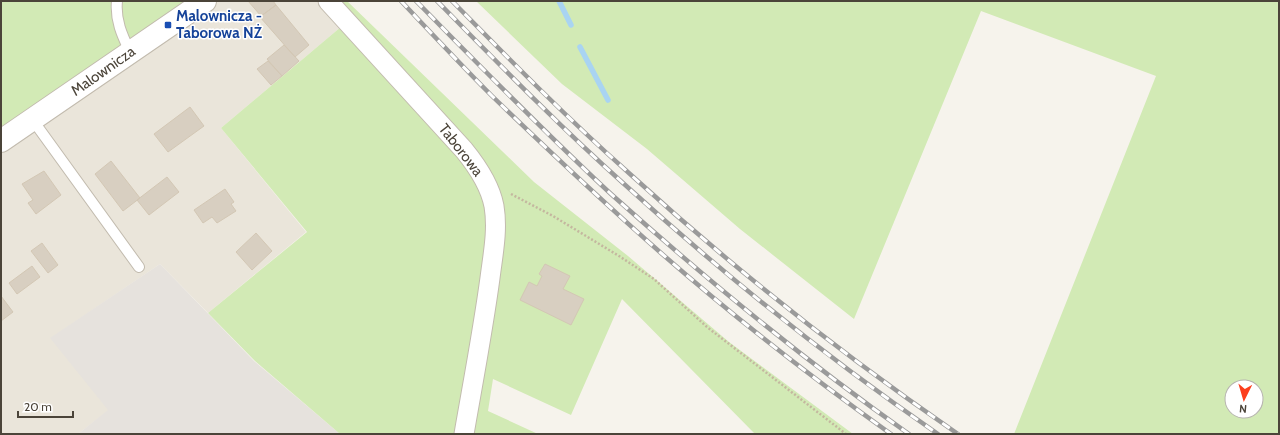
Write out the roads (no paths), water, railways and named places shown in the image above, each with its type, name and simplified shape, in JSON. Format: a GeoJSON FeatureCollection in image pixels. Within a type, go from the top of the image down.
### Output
{"type":"FeatureCollection","features":[{"type":"Feature","properties":{"kind":"street","name":"Malownicza"},"geometry":{"type":"LineString","coordinates":[[1,141],[205,1]]}},
{"type":"Feature","properties":{"kind":"street","name":"Taborowa"},"geometry":{"type":"LineString","coordinates":[[328,1],[464,150],[484,180],[494,205],[495,235],[487,299],[464,434]]}},
{"type":"Feature","properties":{"kind":"lane"},"geometry":{"type":"LineString","coordinates":[[117,1],[116,10],[120,29],[130,52]]}},
{"type":"Feature","properties":{"kind":"lane"},"geometry":{"type":"LineString","coordinates":[[32,120],[139,267]]}},
{"type":"Feature","properties":{"kind":"waterway"},"geometry":{"type":"LineString","coordinates":[[559,1],[571,25]]}},
{"type":"Feature","properties":{"kind":"waterway"},"geometry":{"type":"LineString","coordinates":[[580,47],[608,100]]}},
{"type":"Feature","properties":{"kind":"railway"},"geometry":{"type":"LineString","coordinates":[[401,1],[492,96],[575,175],[661,253],[773,346],[891,434]]}},
{"type":"Feature","properties":{"kind":"railway"},"geometry":{"type":"LineString","coordinates":[[416,1],[561,147],[647,226],[794,348],[832,378],[909,434]]}},
{"type":"Feature","properties":{"kind":"railway"},"geometry":{"type":"LineString","coordinates":[[437,1],[528,94],[575,139],[698,250],[816,345],[938,434]]}},
{"type":"Feature","properties":{"kind":"railway"},"geometry":{"type":"LineString","coordinates":[[452,1],[562,111],[669,209],[749,277],[831,342],[958,434]]}},
{"type":"Feature","properties":{"kind":"place","name":"Malownicza - Taborowa NŻ"},"geometry":{"type":"Point","coordinates":[168,25]}}]}
